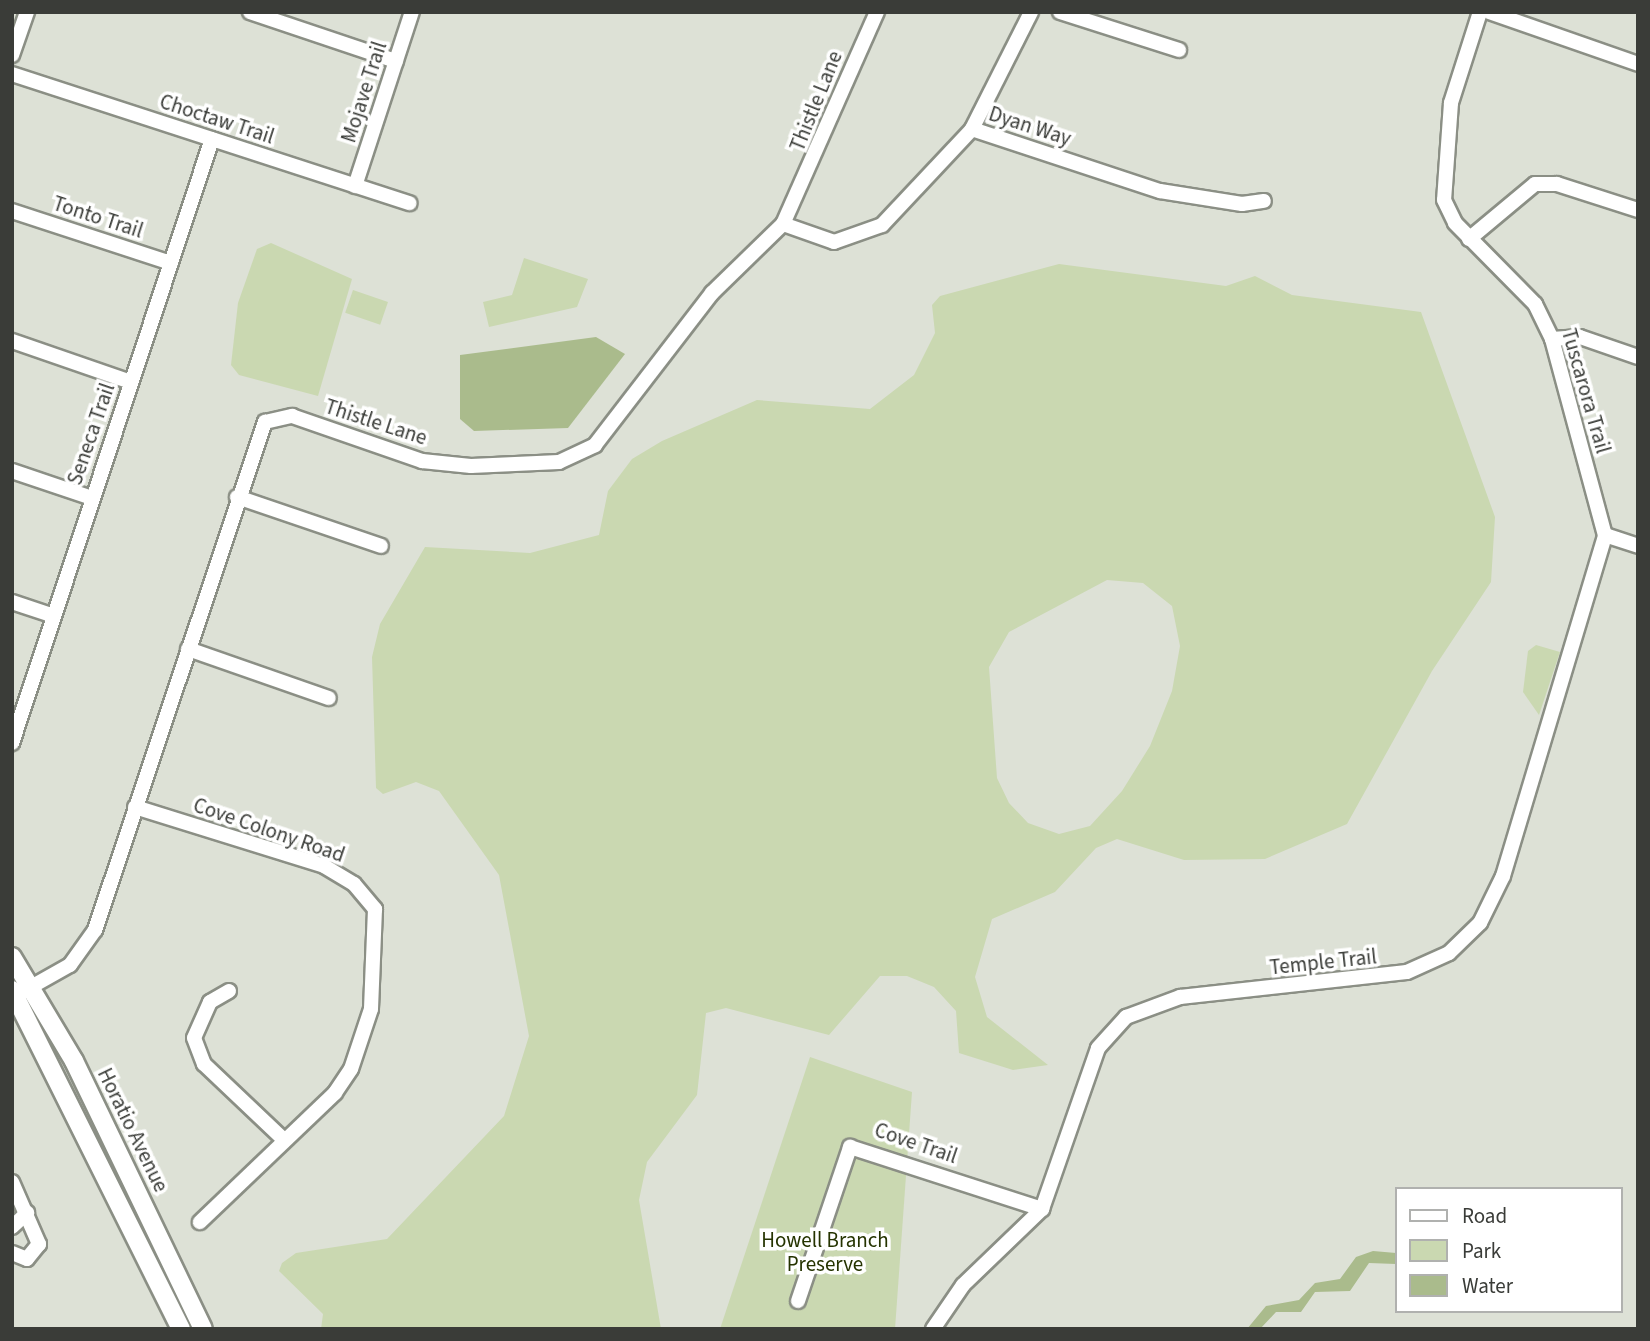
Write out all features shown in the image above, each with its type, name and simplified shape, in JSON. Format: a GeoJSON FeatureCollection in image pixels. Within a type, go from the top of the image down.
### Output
{"type":"FeatureCollection","features":[{"type":"Feature","properties":{"kind":"main road","name":"Horatio Avenue"},"geometry":{"type":"LineString","coordinates":[[12,957],[33,986],[204,1329]]}},
{"type":"Feature","properties":{"kind":"main road","name":"Horatio Avenue"},"geometry":{"type":"LineString","coordinates":[[14,995],[119,1199],[181,1329]]}},
{"type":"Feature","properties":{"kind":"main road"},"geometry":{"type":"LineString","coordinates":[[119,1199],[137,1190]]}},
{"type":"Feature","properties":{"kind":"street"},"geometry":{"type":"LineString","coordinates":[[12,55],[16,34],[27,12]]}},
{"type":"Feature","properties":{"kind":"street"},"geometry":{"type":"LineString","coordinates":[[250,12],[396,61]]}},
{"type":"Feature","properties":{"kind":"street","name":"Mojave Trail"},"geometry":{"type":"LineString","coordinates":[[355,186],[412,12]]}},
{"type":"Feature","properties":{"kind":"street","name":"Thistle Lane"},"geometry":{"type":"LineString","coordinates":[[14,995],[33,986],[80,955],[135,807],[261,427],[281,415],[422,461],[471,466],[545,464],[595,445],[712,293],[783,224],[877,12]]}},
{"type":"Feature","properties":{"kind":"street"},"geometry":{"type":"LineString","coordinates":[[972,129],[1031,12]]}},
{"type":"Feature","properties":{"kind":"street"},"geometry":{"type":"LineString","coordinates":[[1060,12],[1179,50]]}},
{"type":"Feature","properties":{"kind":"street","name":"Tuscarora Trail"},"geometry":{"type":"LineString","coordinates":[[1480,12],[1451,103],[1442,171],[1444,200],[1469,239],[1535,304],[1552,340],[1605,535]]}},
{"type":"Feature","properties":{"kind":"street"},"geometry":{"type":"LineString","coordinates":[[1489,12],[1638,64]]}},
{"type":"Feature","properties":{"kind":"street","name":"Choctaw Trail"},"geometry":{"type":"LineString","coordinates":[[12,74],[410,203]]}},
{"type":"Feature","properties":{"kind":"street","name":"Dyan Way"},"geometry":{"type":"LineString","coordinates":[[783,224],[834,242],[882,225],[972,129],[1160,191],[1242,204],[1264,201]]}},
{"type":"Feature","properties":{"kind":"street","name":"Seneca Trail"},"geometry":{"type":"LineString","coordinates":[[12,743],[212,139]]}},
{"type":"Feature","properties":{"kind":"street"},"geometry":{"type":"LineString","coordinates":[[1469,239],[1535,184],[1557,184],[1638,210]]}},
{"type":"Feature","properties":{"kind":"street","name":"Tonto Trail"},"geometry":{"type":"LineString","coordinates":[[12,211],[171,263]]}},
{"type":"Feature","properties":{"kind":"street"},"geometry":{"type":"LineString","coordinates":[[1552,340],[1580,337],[1638,357]]}},
{"type":"Feature","properties":{"kind":"street"},"geometry":{"type":"LineString","coordinates":[[12,341],[131,382]]}},
{"type":"Feature","properties":{"kind":"street"},"geometry":{"type":"LineString","coordinates":[[12,471],[92,498]]}},
{"type":"Feature","properties":{"kind":"street"},"geometry":{"type":"LineString","coordinates":[[237,498],[381,546]]}},
{"type":"Feature","properties":{"kind":"street"},"geometry":{"type":"LineString","coordinates":[[1605,535],[1638,546]]}},
{"type":"Feature","properties":{"kind":"street","name":"Temple Trail"},"geometry":{"type":"LineString","coordinates":[[933,1329],[963,1285],[1042,1209],[1095,1055],[1126,1017],[1180,997],[1407,972],[1449,953],[1480,923],[1503,876],[1605,535]]}},
{"type":"Feature","properties":{"kind":"street"},"geometry":{"type":"LineString","coordinates":[[12,602],[54,616]]}},
{"type":"Feature","properties":{"kind":"street"},"geometry":{"type":"LineString","coordinates":[[188,649],[329,698]]}},
{"type":"Feature","properties":{"kind":"street","name":"Cove Colony Road"},"geometry":{"type":"LineString","coordinates":[[135,807],[324,866],[355,884],[375,909],[378,945],[365,1041],[335,1093],[200,1222]]}},
{"type":"Feature","properties":{"kind":"street"},"geometry":{"type":"LineString","coordinates":[[229,991],[211,1002],[194,1038],[204,1064],[284,1139]]}},
{"type":"Feature","properties":{"kind":"street","name":"Cove Trail"},"geometry":{"type":"LineString","coordinates":[[798,1301],[850,1147],[1042,1209]]}},
{"type":"Feature","properties":{"kind":"street"},"geometry":{"type":"LineString","coordinates":[[12,1182],[37,1234],[36,1253],[27,1259],[12,1253]]}},
{"type":"Feature","properties":{"kind":"street"},"geometry":{"type":"LineString","coordinates":[[12,1227],[27,1213]]}},
{"type":"Feature","properties":{"kind":"green space"},"geometry":{"type":"Polygon","coordinates":[[[271,243],[352,279],[318,396],[239,375],[231,365],[238,303],[257,249],[271,243]]]}},
{"type":"Feature","properties":{"kind":"green space"},"geometry":{"type":"Polygon","coordinates":[[[524,258],[588,279],[577,307],[489,327],[483,302],[512,295],[524,258]]]}},
{"type":"Feature","properties":{"kind":"green space"},"geometry":{"type":"Polygon","coordinates":[[[1059,264],[1226,286],[1255,276],[1292,295],[1421,312],[1495,517],[1491,582],[1432,671],[1347,824],[1265,859],[1184,860],[1117,839],[1096,848],[1055,892],[992,919],[975,977],[987,1017],[1048,1065],[1013,1070],[959,1053],[956,1011],[934,987],[907,976],[880,976],[829,1035],[726,1008],[706,1013],[697,1095],[647,1162],[639,1200],[661,1329],[321,1329],[323,1314],[279,1271],[282,1263],[296,1253],[387,1239],[504,1116],[529,1036],[499,875],[439,791],[416,782],[383,794],[376,788],[372,657],[380,624],[425,547],[530,553],[599,535],[608,491],[632,459],[662,441],[757,400],[870,409],[914,375],[935,333],[932,305],[940,296],[1059,264]],[[1107,580],[1009,632],[989,667],[997,778],[1009,803],[1028,823],[1059,834],[1090,826],[1122,791],[1150,746],[1172,691],[1180,646],[1172,606],[1143,583],[1107,580]]]}},
{"type":"Feature","properties":{"kind":"green space"},"geometry":{"type":"Polygon","coordinates":[[[353,290],[388,302],[380,325],[345,313],[353,290]]]}},
{"type":"Feature","properties":{"kind":"green space"},"geometry":{"type":"Polygon","coordinates":[[[1536,645],[1560,652],[1539,715],[1523,692],[1528,651],[1536,645]]]}},
{"type":"Feature","properties":{"kind":"green space","name":"Howell Branch Preserve"},"geometry":{"type":"Polygon","coordinates":[[[810,1057],[912,1092],[895,1329],[720,1329],[810,1057]]]}},
{"type":"Feature","properties":{"kind":"water"},"geometry":{"type":"Polygon","coordinates":[[[596,337],[625,354],[568,428],[474,431],[460,419],[460,355],[596,337]]]}},
{"type":"Feature","properties":{"kind":"water"},"geometry":{"type":"Polygon","coordinates":[[[1373,1251],[1394,1253],[1394,1264],[1369,1263],[1350,1291],[1315,1292],[1301,1312],[1276,1312],[1260,1329],[1247,1329],[1266,1306],[1299,1300],[1315,1283],[1340,1279],[1356,1257],[1373,1251]]]}}]}
